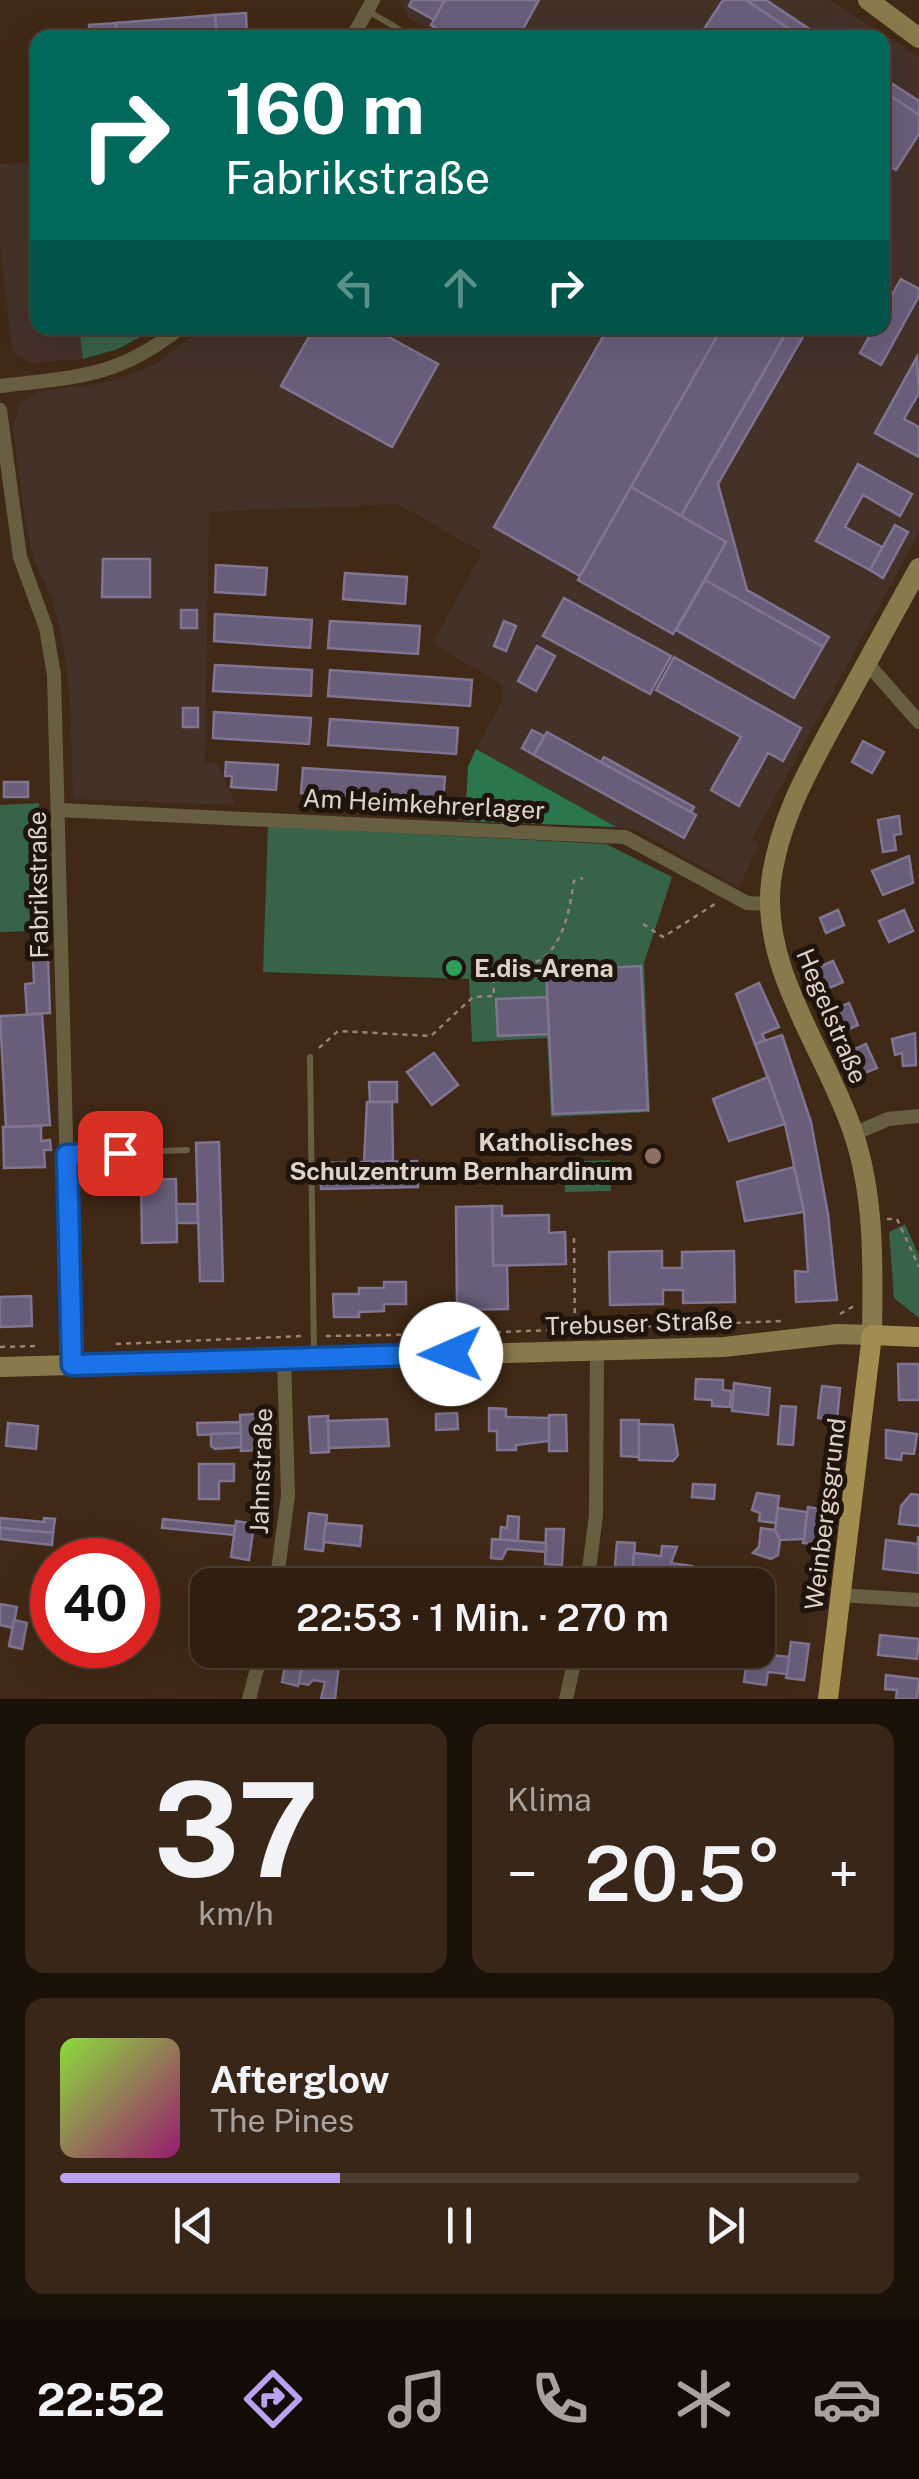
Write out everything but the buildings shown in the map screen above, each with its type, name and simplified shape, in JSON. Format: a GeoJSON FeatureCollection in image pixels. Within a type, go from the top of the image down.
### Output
{"type":"FeatureCollection","features":[{"type":"Feature","properties":{"kind":"main road"},"geometry":{"type":"LineString","coordinates":[[868,0],[919,38]]}},
{"type":"Feature","properties":{"kind":"main road","name":"Hegelstraße"},"geometry":{"type":"LineString","coordinates":[[872,1335],[870,1220],[854,1134],[776,948],[770,904],[778,842],[787,815],[919,568]]}},
{"type":"Feature","properties":{"kind":"main road","name":"Trebuser Straße"},"geometry":{"type":"LineString","coordinates":[[0,1368],[284,1358],[314,1346],[575,1352],[724,1346],[838,1334],[919,1337]]}},
{"type":"Feature","properties":{"kind":"main road","name":"Weinbergsgrund"},"geometry":{"type":"LineString","coordinates":[[828,1699],[872,1335]]}},
{"type":"Feature","properties":{"kind":"street"},"geometry":{"type":"LineString","coordinates":[[356,30],[370,5]]}},
{"type":"Feature","properties":{"kind":"street"},"geometry":{"type":"LineString","coordinates":[[0,386],[74,377],[124,364],[171,335]]}},
{"type":"Feature","properties":{"kind":"street","name":"Fabrikstraße"},"geometry":{"type":"LineString","coordinates":[[0,410],[20,557],[51,651],[59,810],[72,1365]]}},
{"type":"Feature","properties":{"kind":"street"},"geometry":{"type":"LineString","coordinates":[[867,662],[919,722]]}},
{"type":"Feature","properties":{"kind":"street","name":"Am Heimkehrerlager"},"geometry":{"type":"LineString","coordinates":[[59,810],[625,836],[747,902],[770,904]]}},
{"type":"Feature","properties":{"kind":"street"},"geometry":{"type":"LineString","coordinates":[[854,1134],[888,1119],[919,1116]]}},
{"type":"Feature","properties":{"kind":"street"},"geometry":{"type":"LineString","coordinates":[[590,1568],[596,1515],[597,1350]]}},
{"type":"Feature","properties":{"kind":"street","name":"Jahnstraße"},"geometry":{"type":"LineString","coordinates":[[278,1568],[288,1496],[284,1358]]}},
{"type":"Feature","properties":{"kind":"street"},"geometry":{"type":"LineString","coordinates":[[840,1595],[919,1600]]}},
{"type":"Feature","properties":{"kind":"street"},"geometry":{"type":"LineString","coordinates":[[250,1699],[258,1668]]}},
{"type":"Feature","properties":{"kind":"street"},"geometry":{"type":"LineString","coordinates":[[566,1699],[573,1668]]}},
{"type":"Feature","properties":{"kind":"lane"},"geometry":{"type":"LineString","coordinates":[[370,5],[403,30]]}},
{"type":"Feature","properties":{"kind":"lane"},"geometry":{"type":"LineString","coordinates":[[310,1057],[314,1346]]}},
{"type":"Feature","properties":{"kind":"lane"},"geometry":{"type":"LineString","coordinates":[[67,1155],[187,1150]]}},
{"type":"Feature","properties":{"kind":"path"},"geometry":{"type":"LineString","coordinates":[[310,1057],[338,1031],[431,1036],[472,997],[494,996],[493,966],[534,964],[546,953],[568,920],[574,881],[584,878]]}},
{"type":"Feature","properties":{"kind":"path"},"geometry":{"type":"LineString","coordinates":[[643,924],[663,937],[731,894]]}},
{"type":"Feature","properties":{"kind":"path"},"geometry":{"type":"LineString","coordinates":[[870,1220],[898,1219],[919,1267]]}},
{"type":"Feature","properties":{"kind":"path"},"geometry":{"type":"LineString","coordinates":[[574,1238],[575,1352]]}},
{"type":"Feature","properties":{"kind":"path"},"geometry":{"type":"LineString","coordinates":[[833,1316],[844,1314],[852,1306]]}},
{"type":"Feature","properties":{"kind":"path"},"geometry":{"type":"LineString","coordinates":[[112,1344],[314,1346],[575,1329],[782,1321]]}},
{"type":"Feature","properties":{"kind":"path"},"geometry":{"type":"LineString","coordinates":[[0,1346],[40,1346]]}},
{"type":"Feature","properties":{"kind":"shaded area"},"geometry":{"type":"Polygon","coordinates":[[[400,0],[830,0],[877,30],[431,30],[408,17],[400,0]]]}},
{"type":"Feature","properties":{"kind":"shaded area"},"geometry":{"type":"Polygon","coordinates":[[[890,38],[919,57],[919,533],[752,839],[759,844],[739,887],[635,830],[616,827],[476,749],[503,700],[502,685],[433,643],[482,552],[398,504],[209,512],[205,762],[217,763],[236,805],[73,799],[70,698],[63,643],[52,597],[34,561],[13,428],[20,403],[40,391],[98,384],[129,375],[157,363],[190,337],[890,335],[890,38]]]}},
{"type":"Feature","properties":{"kind":"shaded area"},"geometry":{"type":"Polygon","coordinates":[[[30,162],[30,335],[80,335],[83,359],[31,363],[18,357],[12,348],[0,246],[0,164],[30,162]]]}},
{"type":"Feature","properties":{"kind":"green space"},"geometry":{"type":"Polygon","coordinates":[[[80,335],[144,335],[118,349],[83,359],[80,335]]]}},
{"type":"Feature","properties":{"kind":"green space"},"geometry":{"type":"Polygon","coordinates":[[[476,749],[616,827],[465,821],[468,767],[476,749]]]}},
{"type":"Feature","properties":{"kind":"green space"},"geometry":{"type":"Polygon","coordinates":[[[39,803],[43,931],[0,932],[0,805],[39,803]]]}},
{"type":"Feature","properties":{"kind":"green space","name":"E.dis-Arena"},"geometry":{"type":"Polygon","coordinates":[[[268,826],[606,844],[672,877],[644,963],[650,1112],[551,1117],[547,1038],[472,1042],[469,979],[263,972],[268,826]]]}},
{"type":"Feature","properties":{"kind":"green space"},"geometry":{"type":"Polygon","coordinates":[[[610,1160],[611,1191],[565,1192],[564,1162],[610,1160]]]}},
{"type":"Feature","properties":{"kind":"green space"},"geometry":{"type":"Polygon","coordinates":[[[905,1224],[919,1256],[919,1318],[894,1298],[889,1232],[905,1224]]]}},
{"type":"Feature","properties":{"kind":"place","name":"E.dis-Arena"},"geometry":{"type":"Point","coordinates":[454,968]}},
{"type":"Feature","properties":{"kind":"place","name":"Katholisches Schulzentrum Bernhardinum"},"geometry":{"type":"Point","coordinates":[653,1156]}},
{"type":"Feature","properties":{"kind":"route"},"geometry":{"type":"LineString","coordinates":[[120,1153],[67,1155],[72,1365],[451,1354]]}}]}
